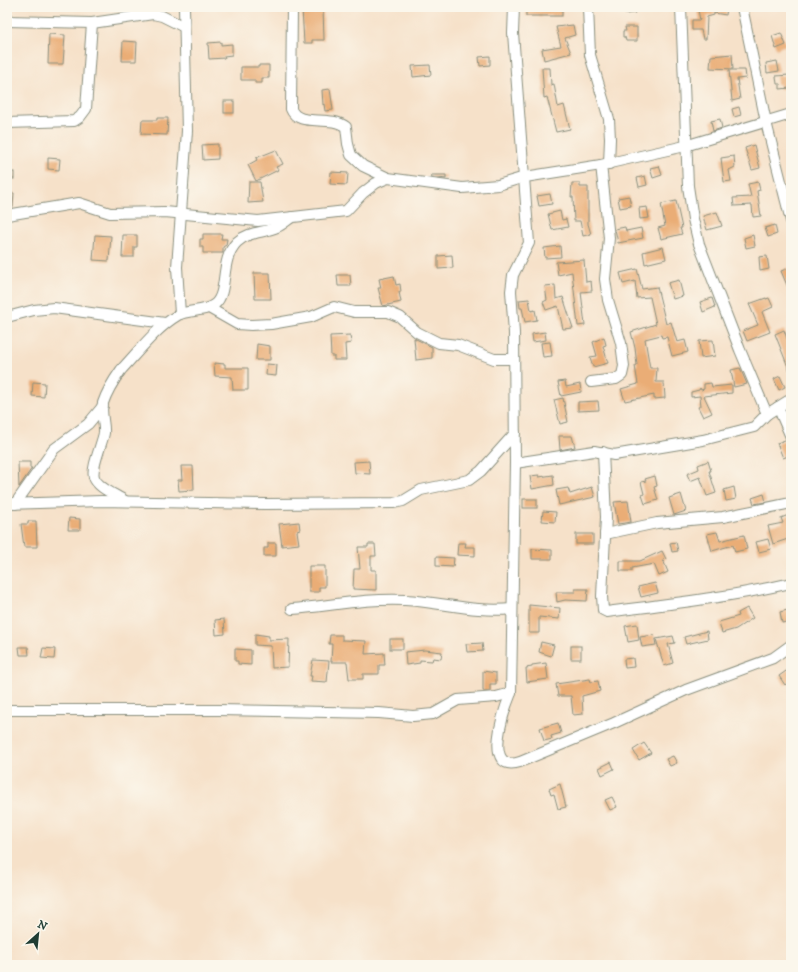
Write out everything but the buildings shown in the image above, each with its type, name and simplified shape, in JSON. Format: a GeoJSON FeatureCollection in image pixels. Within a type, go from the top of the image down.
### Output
{"type":"FeatureCollection","features":[{"type":"Feature","properties":{"kind":"street"},"geometry":{"type":"LineString","coordinates":[[180,314],[177,267],[187,131],[184,7]]}},
{"type":"Feature","properties":{"kind":"street"},"geometry":{"type":"LineString","coordinates":[[292,7],[291,109],[293,113],[297,118],[333,120],[343,124],[346,127],[348,144],[355,160],[388,178],[462,188],[498,185],[525,177],[605,164],[686,146],[791,114]]}},
{"type":"Feature","properties":{"kind":"street"},"geometry":{"type":"LineString","coordinates":[[514,7],[513,33],[529,243],[513,275],[511,291],[515,433],[511,693],[502,719],[498,749],[500,758],[504,763],[509,765],[520,762],[614,723],[686,690],[772,658],[791,646]]}},
{"type":"Feature","properties":{"kind":"street"},"geometry":{"type":"LineString","coordinates":[[588,7],[590,55],[609,119],[610,139],[605,164],[609,238],[606,254],[606,279],[608,300],[621,344],[624,366],[622,375],[616,379],[591,382]]}},
{"type":"Feature","properties":{"kind":"street"},"geometry":{"type":"LineString","coordinates":[[681,7],[688,186],[699,244],[740,350],[767,414]]}},
{"type":"Feature","properties":{"kind":"street"},"geometry":{"type":"LineString","coordinates":[[742,7],[766,122],[791,221]]}},
{"type":"Feature","properties":{"kind":"street"},"geometry":{"type":"LineString","coordinates":[[7,21],[92,23],[153,14],[162,16],[184,27]]}},
{"type":"Feature","properties":{"kind":"street"},"geometry":{"type":"LineString","coordinates":[[7,123],[74,121],[80,117],[86,109],[92,23]]}},
{"type":"Feature","properties":{"kind":"street"},"geometry":{"type":"LineString","coordinates":[[7,215],[79,203],[110,213],[221,216],[258,221],[346,211],[363,193],[376,183],[388,178]]}},
{"type":"Feature","properties":{"kind":"street"},"geometry":{"type":"LineString","coordinates":[[11,504],[54,450],[88,424],[102,406],[120,370],[165,323],[180,314],[208,308],[215,304],[221,295],[225,267],[232,248],[253,233],[278,227],[292,217]]}},
{"type":"Feature","properties":{"kind":"street"},"geometry":{"type":"LineString","coordinates":[[208,308],[237,324],[251,325],[271,324],[311,317],[334,307],[354,312],[388,312],[394,314],[417,332],[440,343],[458,345],[494,359],[514,359]]}},
{"type":"Feature","properties":{"kind":"street"},"geometry":{"type":"LineString","coordinates":[[7,317],[34,310],[54,308],[165,323]]}},
{"type":"Feature","properties":{"kind":"street"},"geometry":{"type":"LineString","coordinates":[[515,463],[594,451],[614,455],[703,440],[754,427],[767,414],[791,400]]}},
{"type":"Feature","properties":{"kind":"street"},"geometry":{"type":"LineString","coordinates":[[102,406],[104,431],[100,449],[93,467],[93,476],[98,484],[127,502]]}},
{"type":"Feature","properties":{"kind":"street"},"geometry":{"type":"LineString","coordinates":[[778,408],[791,437]]}},
{"type":"Feature","properties":{"kind":"street"},"geometry":{"type":"LineString","coordinates":[[11,504],[127,502],[264,504],[404,501],[421,490],[469,480],[481,471],[515,433]]}},
{"type":"Feature","properties":{"kind":"street"},"geometry":{"type":"LineString","coordinates":[[603,452],[606,517],[603,610],[607,612],[763,589],[791,583]]}},
{"type":"Feature","properties":{"kind":"street"},"geometry":{"type":"LineString","coordinates":[[605,534],[657,523],[723,517],[791,503]]}},
{"type":"Feature","properties":{"kind":"street"},"geometry":{"type":"LineString","coordinates":[[292,609],[360,601],[404,600],[440,603],[472,609],[496,611],[512,609]]}},
{"type":"Feature","properties":{"kind":"street"},"geometry":{"type":"LineString","coordinates":[[7,710],[218,710],[379,713],[413,716],[433,714],[458,700],[496,697],[511,693]]}}]}
